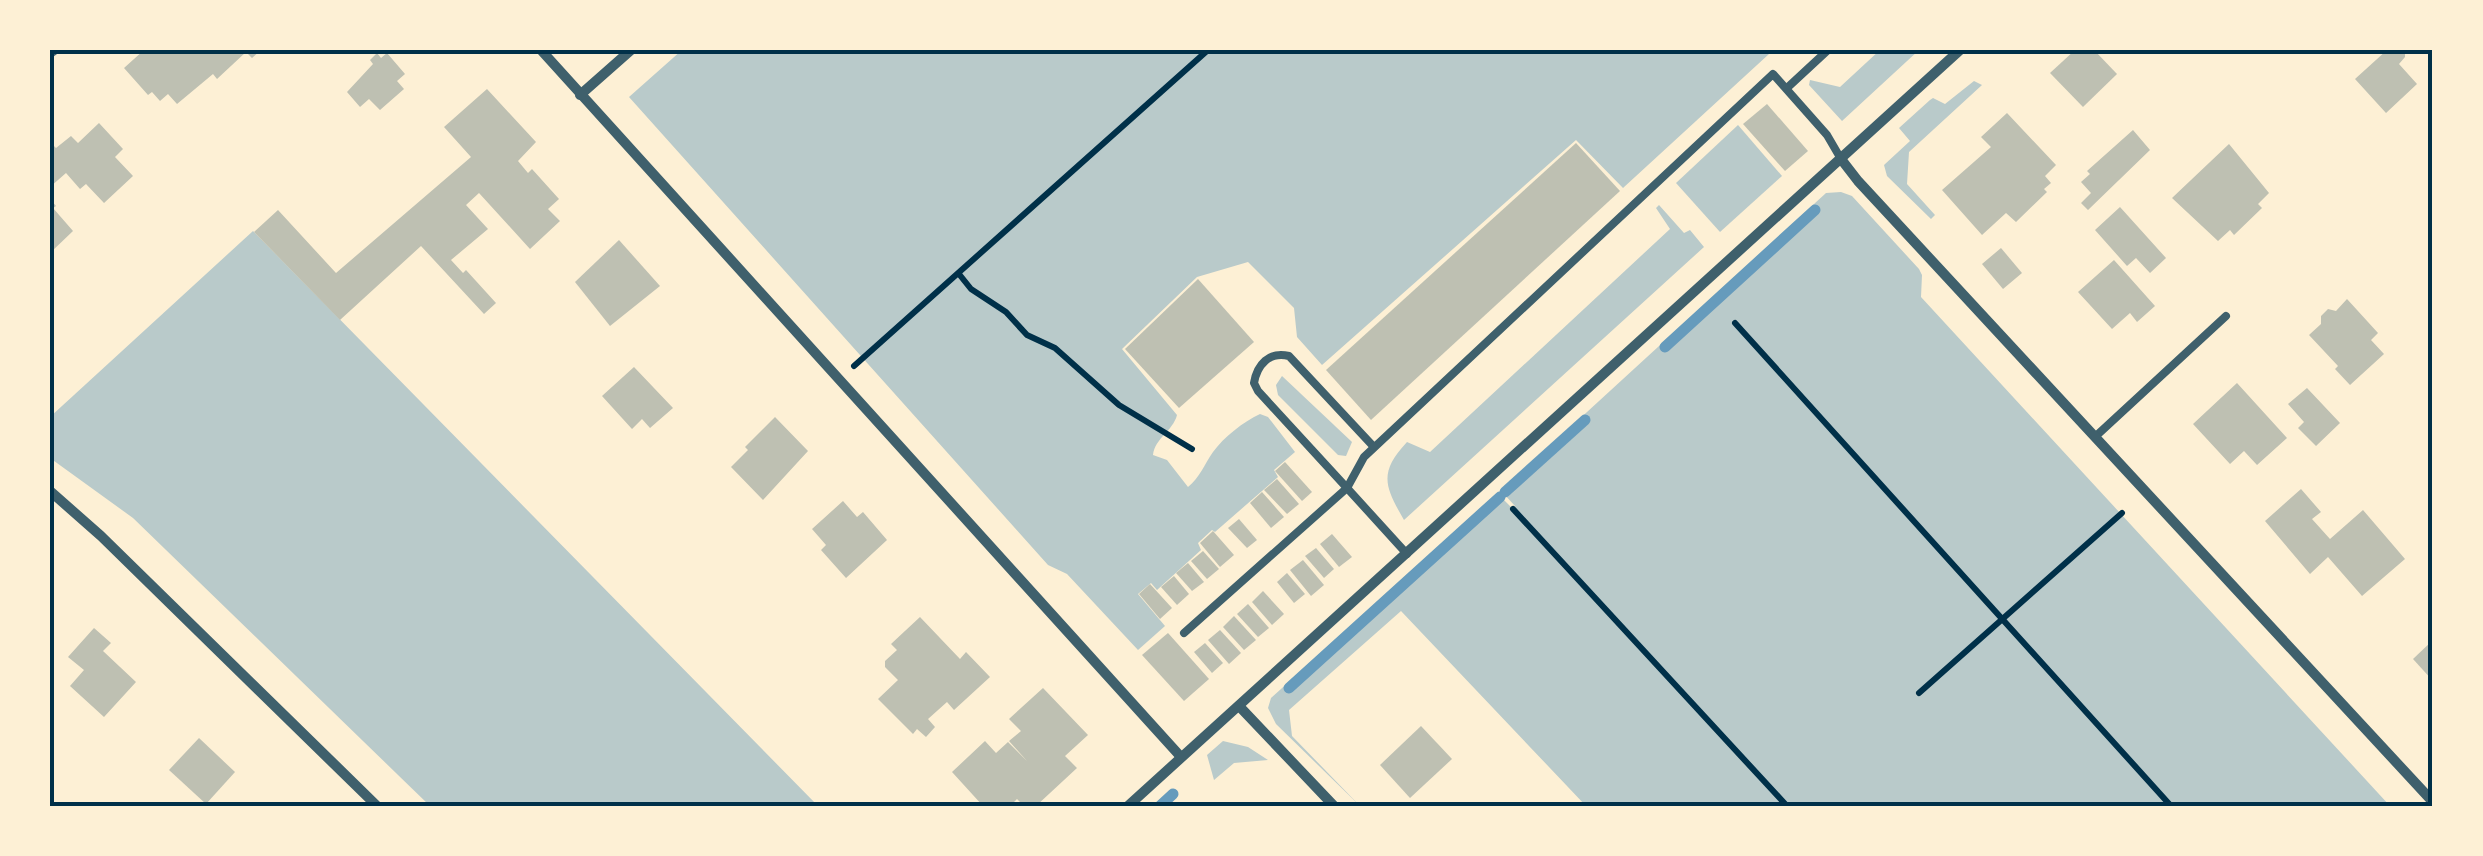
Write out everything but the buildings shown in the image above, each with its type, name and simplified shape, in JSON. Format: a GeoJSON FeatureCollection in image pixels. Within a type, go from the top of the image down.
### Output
{"type":"FeatureCollection","features":[{"type":"Feature","properties":{"kind":"street"},"geometry":{"type":"LineString","coordinates":[[540,50],[1181,757]]}},
{"type":"Feature","properties":{"kind":"street"},"geometry":{"type":"LineString","coordinates":[[580,95],[630,50]]}},
{"type":"Feature","properties":{"kind":"street"},"geometry":{"type":"LineString","coordinates":[[1128,806],[1960,50]]}},
{"type":"Feature","properties":{"kind":"street"},"geometry":{"type":"LineString","coordinates":[[1842,159],[1858,181],[2433,802]]}},
{"type":"Feature","properties":{"kind":"street"},"geometry":{"type":"LineString","coordinates":[[50,491],[102,536],[377,806]]}},
{"type":"Feature","properties":{"kind":"street"},"geometry":{"type":"LineString","coordinates":[[1238,706],[1334,806]]}},
{"type":"Feature","properties":{"kind":"lane"},"geometry":{"type":"LineString","coordinates":[[1787,88],[1828,50]]}},
{"type":"Feature","properties":{"kind":"lane"},"geometry":{"type":"LineString","coordinates":[[1184,634],[1348,488],[1373,446],[1773,74],[1827,134],[1842,159]]}},
{"type":"Feature","properties":{"kind":"lane"},"geometry":{"type":"LineString","coordinates":[[2096,436],[2226,316]]}},
{"type":"Feature","properties":{"kind":"lane"},"geometry":{"type":"LineString","coordinates":[[1373,446],[1289,356],[1276,355],[1262,364],[1256,376],[1258,390],[1407,554]]}},
{"type":"Feature","properties":{"kind":"path"},"geometry":{"type":"LineString","coordinates":[[840,378],[1208,50]]}},
{"type":"Feature","properties":{"kind":"path"},"geometry":{"type":"LineString","coordinates":[[959,274],[971,290],[1006,312],[1028,334],[1055,348],[1120,405],[1192,449]]}},
{"type":"Feature","properties":{"kind":"path"},"geometry":{"type":"LineString","coordinates":[[1735,322],[2171,806]]}},
{"type":"Feature","properties":{"kind":"path"},"geometry":{"type":"LineString","coordinates":[[1512,509],[1788,806]]}},
{"type":"Feature","properties":{"kind":"path"},"geometry":{"type":"LineString","coordinates":[[1919,692],[2122,514]]}},
{"type":"Feature","properties":{"kind":"shaded area"},"geometry":{"type":"Polygon","coordinates":[[[682,50],[1764,50],[1769,54],[1623,188],[1576,140],[1322,365],[1297,337],[1294,308],[1248,262],[1197,277],[1122,349],[1177,415],[1153,455],[1167,460],[1188,487],[1223,441],[1260,414],[1268,417],[1295,452],[1274,470],[1278,477],[1198,543],[1201,550],[1157,590],[1151,583],[1138,594],[1165,626],[1138,650],[1067,574],[1048,565],[629,97],[682,50]]]}},
{"type":"Feature","properties":{"kind":"shaded area"},"geometry":{"type":"Polygon","coordinates":[[[1880,50],[1919,50],[1842,121],[1809,85],[1810,80],[1840,87],[1880,50]]]}},
{"type":"Feature","properties":{"kind":"shaded area"},"geometry":{"type":"Polygon","coordinates":[[[1974,81],[1982,85],[1909,152],[1907,184],[1935,215],[1931,219],[1887,176],[1884,165],[1910,141],[1899,128],[1933,98],[1945,104],[1974,81]]]}},
{"type":"Feature","properties":{"kind":"shaded area"},"geometry":{"type":"Polygon","coordinates":[[[1738,125],[1782,176],[1720,232],[1676,183],[1738,125]]]}},
{"type":"Feature","properties":{"kind":"shaded area"},"geometry":{"type":"Polygon","coordinates":[[[1826,193],[1852,196],[1919,269],[1921,297],[2390,806],[1586,806],[1401,611],[1289,710],[1292,736],[1360,806],[1276,724],[1268,708],[1271,698],[1495,496],[1513,509],[1515,506],[1503,493],[1504,488],[1826,193]]]}},
{"type":"Feature","properties":{"kind":"shaded area"},"geometry":{"type":"Polygon","coordinates":[[[1659,205],[1684,233],[1690,230],[1704,247],[1404,520],[1388,480],[1398,453],[1407,442],[1430,452],[1670,229],[1656,208],[1659,205]]]}},
{"type":"Feature","properties":{"kind":"shaded area"},"geometry":{"type":"Polygon","coordinates":[[[253,231],[818,806],[430,806],[133,518],[50,458],[50,417],[253,231]]]}},
{"type":"Feature","properties":{"kind":"shaded area"},"geometry":{"type":"Polygon","coordinates":[[[1282,376],[1352,442],[1346,456],[1338,455],[1278,395],[1276,385],[1282,376]]]}},
{"type":"Feature","properties":{"kind":"shaded area"},"geometry":{"type":"Polygon","coordinates":[[[1223,741],[1248,747],[1268,760],[1234,763],[1214,780],[1207,755],[1223,741]]]}},
{"type":"Feature","properties":{"kind":"waterway"},"geometry":{"type":"LineString","coordinates":[[1665,347],[1815,210]]}},
{"type":"Feature","properties":{"kind":"waterway"},"geometry":{"type":"LineString","coordinates":[[1505,492],[1585,420]]}},
{"type":"Feature","properties":{"kind":"waterway"},"geometry":{"type":"LineString","coordinates":[[1289,688],[1500,497]]}},
{"type":"Feature","properties":{"kind":"waterway"},"geometry":{"type":"LineString","coordinates":[[1160,806],[1173,794]]}}]}
